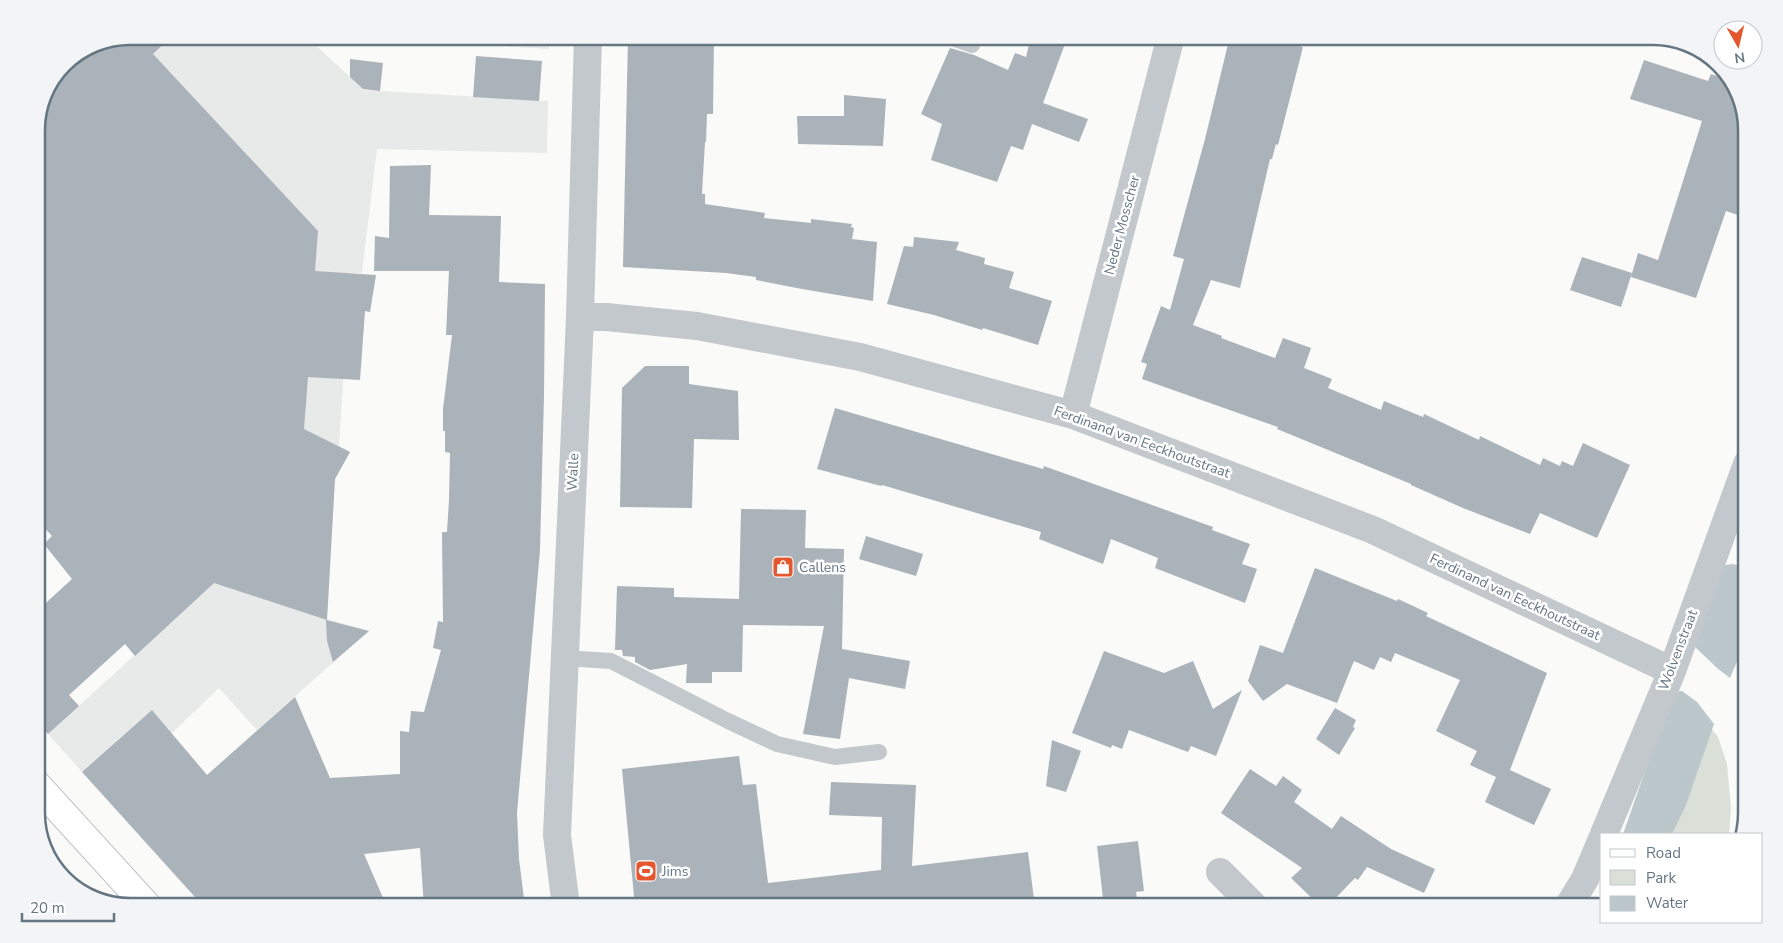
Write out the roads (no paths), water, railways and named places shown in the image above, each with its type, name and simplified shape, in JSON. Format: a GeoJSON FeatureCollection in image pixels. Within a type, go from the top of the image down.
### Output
{"type":"FeatureCollection","features":[{"type":"Feature","properties":{"kind":"main road"},"geometry":{"type":"LineString","coordinates":[[45,794],[140,898]]}},
{"type":"Feature","properties":{"kind":"street","name":"Walle"},"geometry":{"type":"LineString","coordinates":[[565,898],[557,835],[580,317],[588,45]]}},
{"type":"Feature","properties":{"kind":"street","name":"Neder Mosscher"},"geometry":{"type":"LineString","coordinates":[[1073,415],[1169,45]]}},
{"type":"Feature","properties":{"kind":"street","name":"Ferdinand van Eeckhoutstraat"},"geometry":{"type":"LineString","coordinates":[[580,317],[606,317],[697,326],[860,357],[1073,415],[1373,530],[1672,671]]}},
{"type":"Feature","properties":{"kind":"street","name":"Wolvenstraat"},"geometry":{"type":"LineString","coordinates":[[1604,833],[1672,671],[1738,489]]}},
{"type":"Feature","properties":{"kind":"street"},"geometry":{"type":"LineString","coordinates":[[1573,898],[1585,879],[1600,844]]}},
{"type":"Feature","properties":{"kind":"street"},"geometry":{"type":"LineString","coordinates":[[1220,872],[1246,898]]}},
{"type":"Feature","properties":{"kind":"lane"},"geometry":{"type":"LineString","coordinates":[[564,658],[611,661],[777,744],[835,757],[879,752]]}},
{"type":"Feature","properties":{"kind":"water"},"geometry":{"type":"Polygon","coordinates":[[[1738,565],[1738,659],[1730,678],[1693,645],[1721,566],[1738,565]]]}},
{"type":"Feature","properties":{"kind":"water"},"geometry":{"type":"Polygon","coordinates":[[[1682,691],[1697,702],[1714,724],[1686,805],[1672,833],[1623,833],[1673,692],[1682,691]]]}},
{"type":"Feature","properties":{"kind":"place","name":"Callens"},"geometry":{"type":"Point","coordinates":[783,567]}},
{"type":"Feature","properties":{"kind":"place","name":"Jims"},"geometry":{"type":"Point","coordinates":[646,871]}}]}
